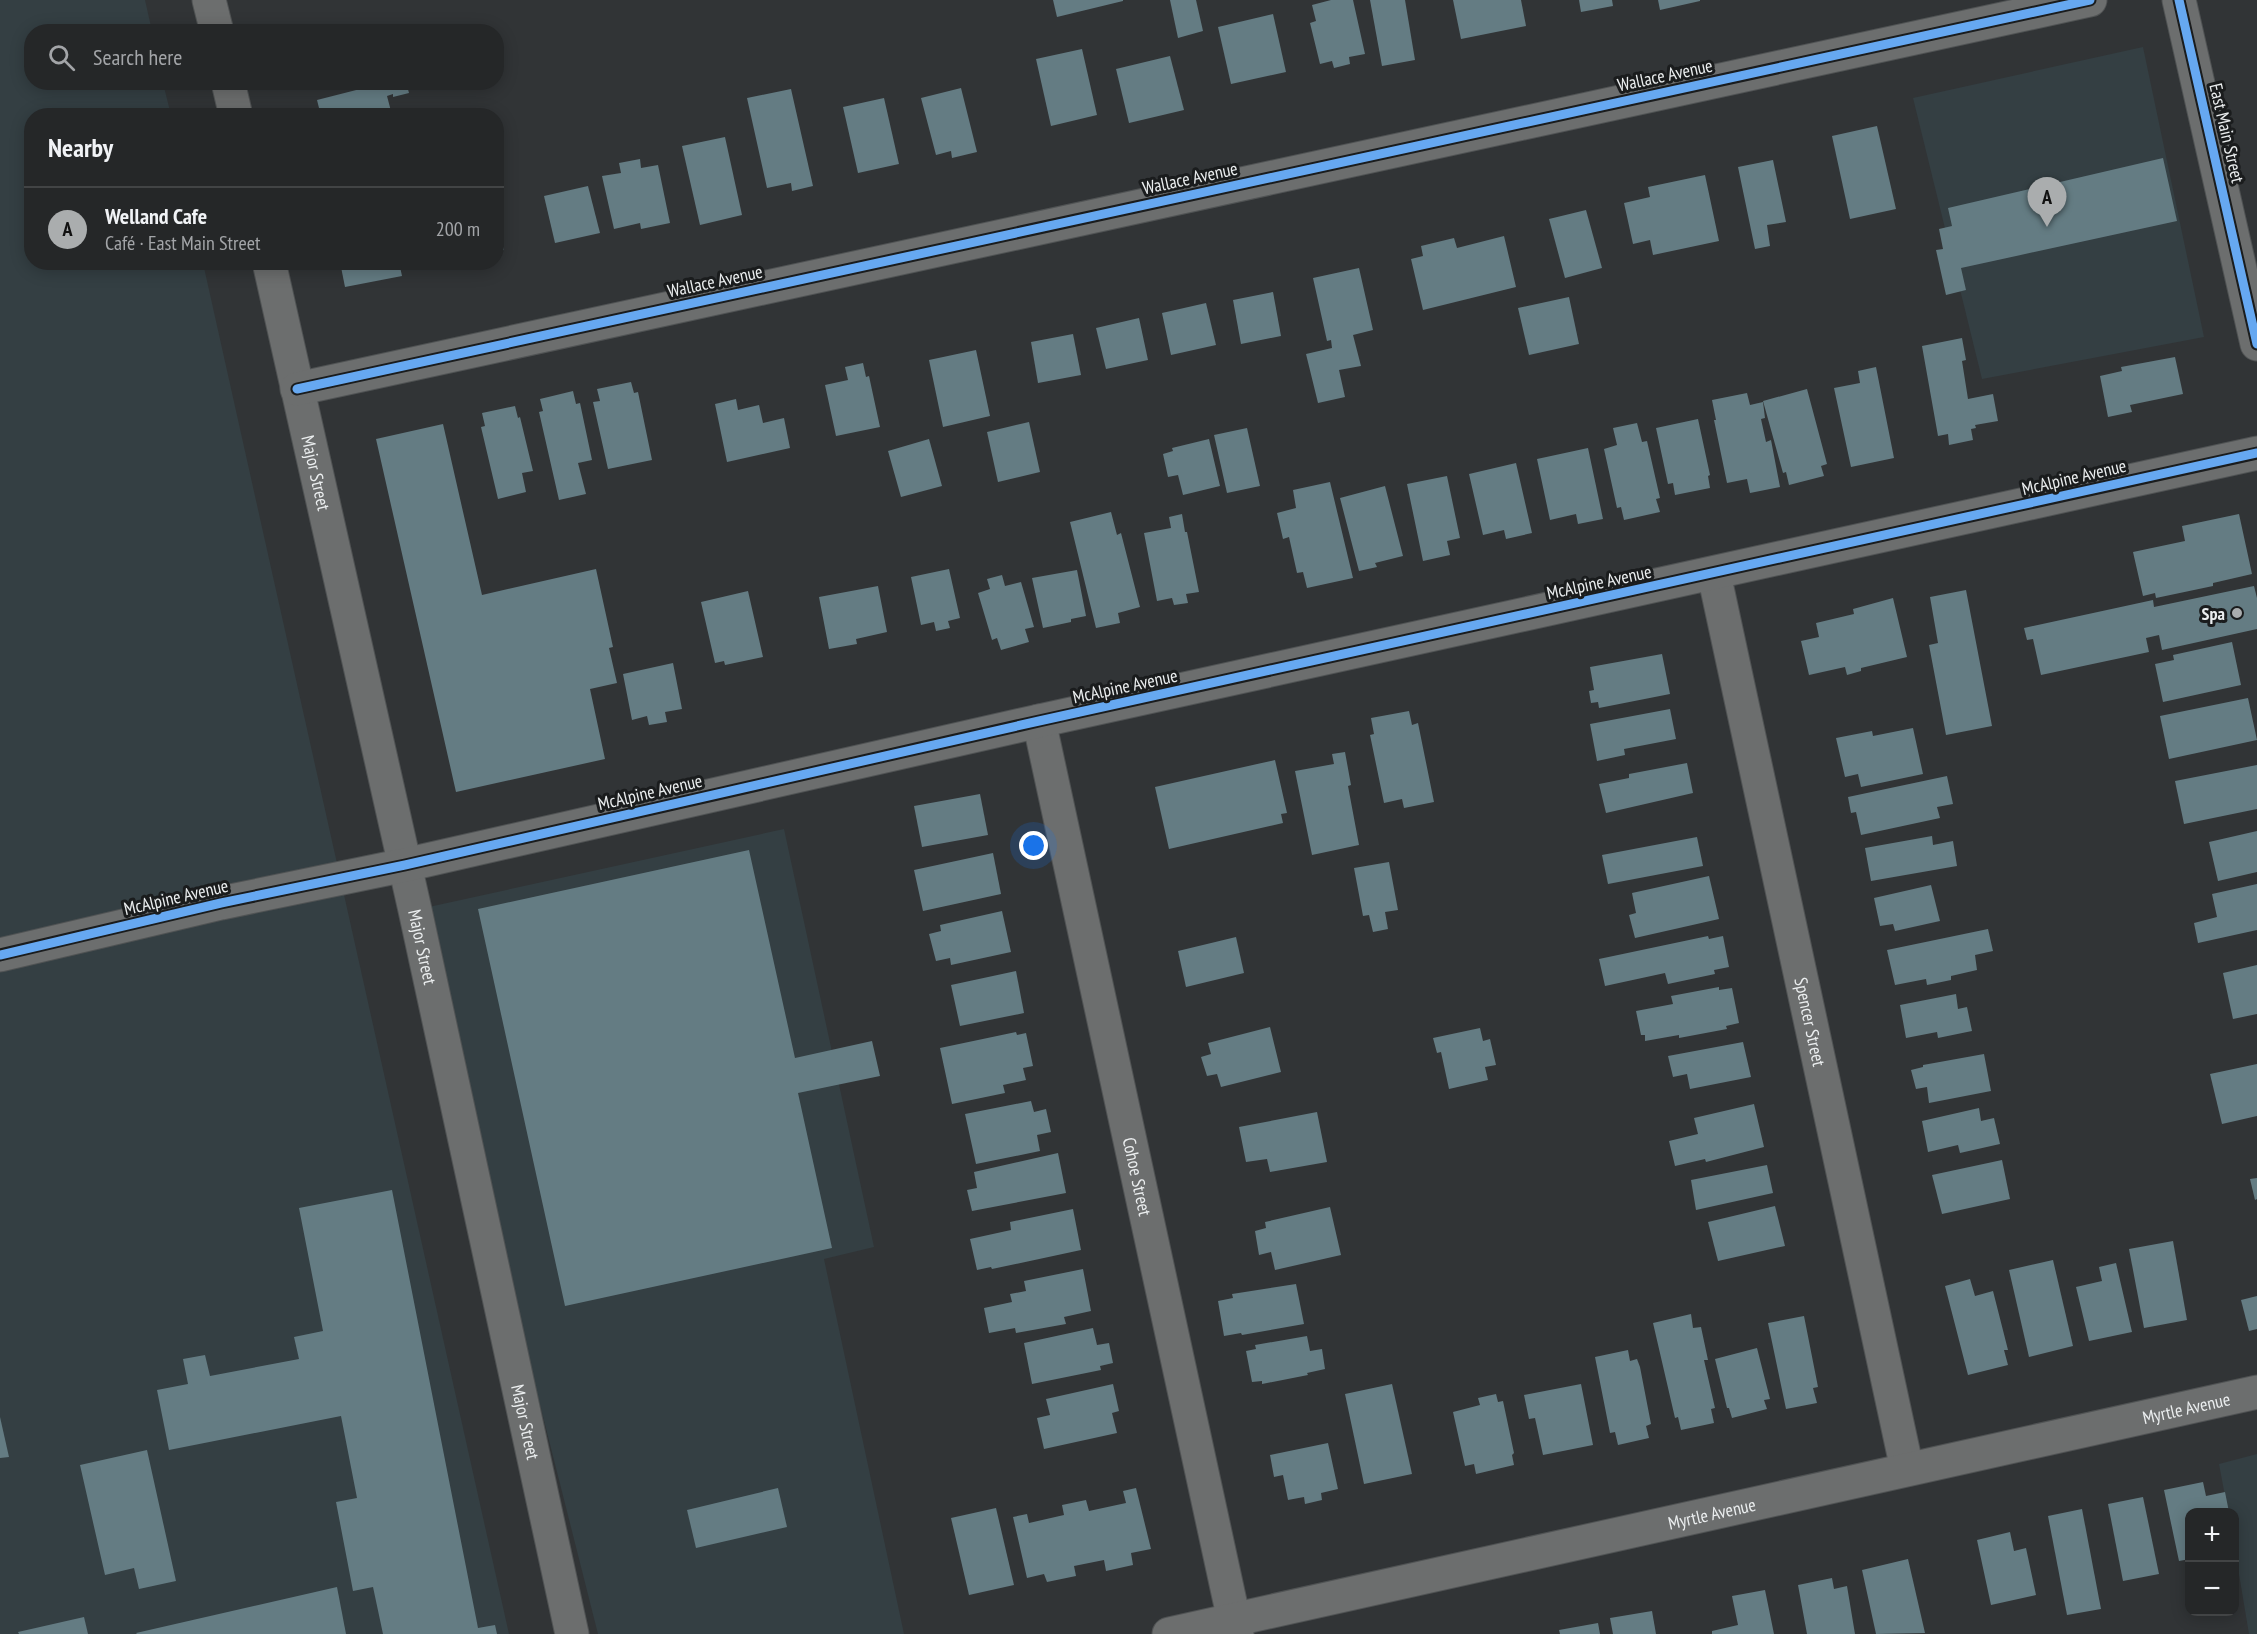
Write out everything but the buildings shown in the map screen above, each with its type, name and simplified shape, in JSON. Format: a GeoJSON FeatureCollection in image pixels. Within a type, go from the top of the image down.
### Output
{"type":"FeatureCollection","features":[{"type":"Feature","properties":{"kind":"street"},"geometry":{"type":"LineString","coordinates":[[209,0],[215,24]]}},
{"type":"Feature","properties":{"kind":"street","name":"Wallace Avenue"},"geometry":{"type":"LineString","coordinates":[[297,389],[2090,0]]}},
{"type":"Feature","properties":{"kind":"street","name":"East Main Street"},"geometry":{"type":"LineString","coordinates":[[2179,0],[2257,344]]}},
{"type":"Feature","properties":{"kind":"street"},"geometry":{"type":"LineString","coordinates":[[230,90],[234,108]]}},
{"type":"Feature","properties":{"kind":"street","name":"Major Street"},"geometry":{"type":"LineString","coordinates":[[271,270],[405,865],[572,1634]]}},
{"type":"Feature","properties":{"kind":"street","name":"McAlpine Avenue"},"geometry":{"type":"LineString","coordinates":[[0,955],[221,903],[405,865],[1040,721],[2257,453]]}},
{"type":"Feature","properties":{"kind":"street","name":"Spencer Street"},"geometry":{"type":"LineString","coordinates":[[1714,574],[1907,1469]]}},
{"type":"Feature","properties":{"kind":"street","name":"Cohoe Street"},"geometry":{"type":"LineString","coordinates":[[1040,721],[1235,1627]]}},
{"type":"Feature","properties":{"kind":"street","name":"Myrtle Avenue"},"geometry":{"type":"LineString","coordinates":[[1169,1634],[1235,1627],[1907,1469],[2257,1392]]}},
{"type":"Feature","properties":{"kind":"shaded area"},"geometry":{"type":"Polygon","coordinates":[[[0,0],[145,0],[150,24],[24,24],[24,90],[165,90],[169,108],[24,108],[24,270],[205,270],[509,1634],[0,1634],[0,0]]]}},
{"type":"Feature","properties":{"kind":"shaded area"},"geometry":{"type":"Polygon","coordinates":[[[2143,47],[2204,337],[1982,379],[1913,98],[2143,47]]]}},
{"type":"Feature","properties":{"kind":"shaded area"},"geometry":{"type":"Polygon","coordinates":[[[784,829],[874,1247],[824,1259],[904,1634],[598,1634],[415,910],[784,829]]]}},
{"type":"Feature","properties":{"kind":"shaded area"},"geometry":{"type":"Polygon","coordinates":[[[2257,1454],[2257,1634],[2249,1634],[2239,1574],[2239,1508],[2227,1508],[2219,1464],[2257,1454]]]}},
{"type":"Feature","properties":{"kind":"cycle path"},"geometry":{"type":"LineString","coordinates":[[297,389],[2090,0]]}},
{"type":"Feature","properties":{"kind":"cycle path"},"geometry":{"type":"LineString","coordinates":[[2179,0],[2257,344]]}},
{"type":"Feature","properties":{"kind":"cycle path"},"geometry":{"type":"LineString","coordinates":[[0,955],[221,903],[405,865],[1039,721],[2257,453]]}},
{"type":"Feature","properties":{"kind":"place","name":"Welland Cafe"},"geometry":{"type":"Point","coordinates":[2047,227]}},
{"type":"Feature","properties":{"kind":"place","name":"Spa"},"geometry":{"type":"Point","coordinates":[2237,613]}}]}
